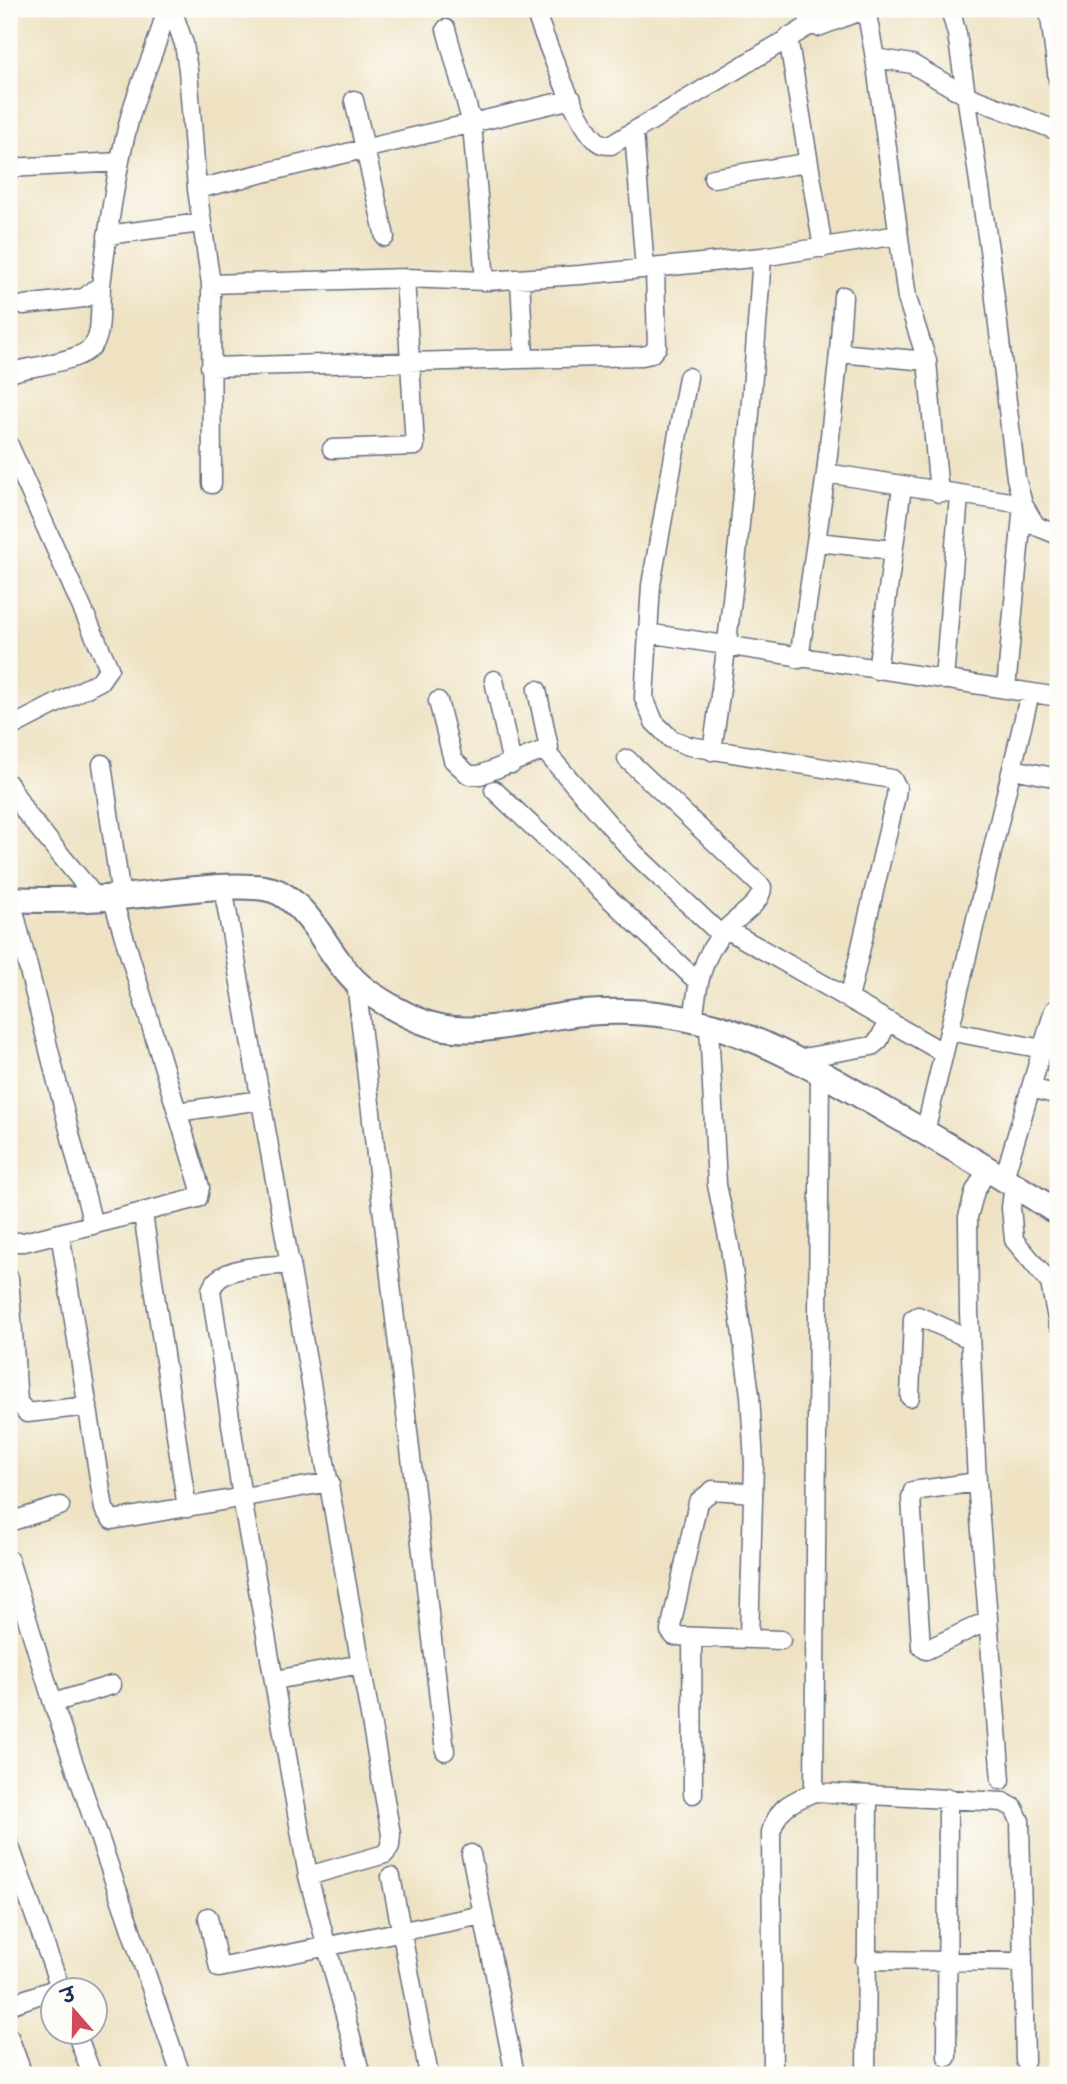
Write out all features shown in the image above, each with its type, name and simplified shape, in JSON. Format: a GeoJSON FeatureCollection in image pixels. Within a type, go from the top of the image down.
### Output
{"type":"FeatureCollection","features":[{"type":"Feature","properties":{"kind":"main road"},"geometry":{"type":"LineString","coordinates":[[10,899],[110,898],[223,887],[268,889],[287,898],[299,908],[356,982],[394,1007],[434,1026],[469,1030],[586,1013],[672,1016],[701,1024],[775,1047],[1002,1177],[1058,1213]]}},
{"type":"Feature","properties":{"kind":"street"},"geometry":{"type":"LineString","coordinates":[[9,374],[79,357],[94,348],[99,337],[107,235],[120,162],[129,118],[155,54],[166,9]]}},
{"type":"Feature","properties":{"kind":"street"},"geometry":{"type":"LineString","coordinates":[[172,9],[184,44],[188,70],[197,189],[211,284],[212,484]]}},
{"type":"Feature","properties":{"kind":"street"},"geometry":{"type":"LineString","coordinates":[[534,9],[572,99],[594,138],[602,145],[611,145],[634,132],[788,37],[808,16],[826,25],[866,9],[907,298],[927,361],[939,493]]}},
{"type":"Feature","properties":{"kind":"street"},"geometry":{"type":"LineString","coordinates":[[950,9],[957,34],[990,256],[1016,478],[1023,504],[1036,526],[1058,534]]}},
{"type":"Feature","properties":{"kind":"street"},"geometry":{"type":"LineString","coordinates":[[1049,9],[1058,80]]}},
{"type":"Feature","properties":{"kind":"street"},"geometry":{"type":"LineString","coordinates":[[446,29],[472,124],[485,281]]}},
{"type":"Feature","properties":{"kind":"street"},"geometry":{"type":"LineString","coordinates":[[788,37],[806,163],[823,248]]}},
{"type":"Feature","properties":{"kind":"street"},"geometry":{"type":"LineString","coordinates":[[875,58],[912,64],[965,95],[1058,131]]}},
{"type":"Feature","properties":{"kind":"street"},"geometry":{"type":"LineString","coordinates":[[197,189],[572,99]]}},
{"type":"Feature","properties":{"kind":"street"},"geometry":{"type":"LineString","coordinates":[[354,100],[385,237]]}},
{"type":"Feature","properties":{"kind":"street"},"geometry":{"type":"LineString","coordinates":[[211,368],[651,354],[657,347],[634,132]]}},
{"type":"Feature","properties":{"kind":"street"},"geometry":{"type":"LineString","coordinates":[[9,168],[120,162]]}},
{"type":"Feature","properties":{"kind":"street"},"geometry":{"type":"LineString","coordinates":[[713,178],[806,163]]}},
{"type":"Feature","properties":{"kind":"street"},"geometry":{"type":"LineString","coordinates":[[107,235],[201,223]]}},
{"type":"Feature","properties":{"kind":"street"},"geometry":{"type":"LineString","coordinates":[[211,284],[405,278],[485,281],[520,279],[762,257],[898,234]]}},
{"type":"Feature","properties":{"kind":"street"},"geometry":{"type":"LineString","coordinates":[[712,751],[728,646],[748,459],[762,257]]}},
{"type":"Feature","properties":{"kind":"street"},"geometry":{"type":"LineString","coordinates":[[332,449],[415,446],[405,278]]}},
{"type":"Feature","properties":{"kind":"street"},"geometry":{"type":"LineString","coordinates":[[520,279],[524,358]]}},
{"type":"Feature","properties":{"kind":"street"},"geometry":{"type":"LineString","coordinates":[[24,305],[84,298],[102,285]]}},
{"type":"Feature","properties":{"kind":"street"},"geometry":{"type":"LineString","coordinates":[[799,659],[826,473],[843,296]]}},
{"type":"Feature","properties":{"kind":"street"},"geometry":{"type":"LineString","coordinates":[[839,352],[927,361]]}},
{"type":"Feature","properties":{"kind":"street"},"geometry":{"type":"LineString","coordinates":[[688,377],[651,585],[644,698],[654,722],[671,739],[712,751],[892,779],[897,787],[849,999]]}},
{"type":"Feature","properties":{"kind":"street"},"geometry":{"type":"LineString","coordinates":[[9,445],[109,668],[100,681],[9,728]]}},
{"type":"Feature","properties":{"kind":"street"},"geometry":{"type":"LineString","coordinates":[[826,473],[939,493],[1023,504]]}},
{"type":"Feature","properties":{"kind":"street"},"geometry":{"type":"LineString","coordinates":[[877,670],[902,486]]}},
{"type":"Feature","properties":{"kind":"street"},"geometry":{"type":"LineString","coordinates":[[944,680],[959,496]]}},
{"type":"Feature","properties":{"kind":"street"},"geometry":{"type":"LineString","coordinates":[[1006,689],[1023,504]]}},
{"type":"Feature","properties":{"kind":"street"},"geometry":{"type":"LineString","coordinates":[[817,542],[893,550]]}},
{"type":"Feature","properties":{"kind":"street"},"geometry":{"type":"LineString","coordinates":[[647,633],[799,659],[1058,697]]}},
{"type":"Feature","properties":{"kind":"street"},"geometry":{"type":"LineString","coordinates":[[494,680],[512,764]]}},
{"type":"Feature","properties":{"kind":"street"},"geometry":{"type":"LineString","coordinates":[[438,701],[453,760],[460,770],[469,775],[480,775],[549,748],[537,690]]}},
{"type":"Feature","properties":{"kind":"street"},"geometry":{"type":"LineString","coordinates":[[925,1132],[1030,693]]}},
{"type":"Feature","properties":{"kind":"street"},"geometry":{"type":"LineString","coordinates":[[544,750],[635,853],[724,932],[944,1053]]}},
{"type":"Feature","properties":{"kind":"street"},"geometry":{"type":"LineString","coordinates":[[627,759],[759,882],[762,894],[724,932],[702,967],[698,982],[717,1185],[748,1365],[753,1493],[749,1639]]}},
{"type":"Feature","properties":{"kind":"street"},"geometry":{"type":"LineString","coordinates":[[9,1238],[12,1242],[24,1242],[144,1214],[198,1198],[200,1187],[110,898],[102,764]]}},
{"type":"Feature","properties":{"kind":"street"},"geometry":{"type":"LineString","coordinates":[[1013,769],[1058,778]]}},
{"type":"Feature","properties":{"kind":"street"},"geometry":{"type":"LineString","coordinates":[[9,784],[26,813],[110,898]]}},
{"type":"Feature","properties":{"kind":"street"},"geometry":{"type":"LineString","coordinates":[[494,790],[698,982]]}},
{"type":"Feature","properties":{"kind":"street"},"geometry":{"type":"LineString","coordinates":[[223,887],[330,1482],[390,1846],[385,1854],[373,1860],[308,1876]]}},
{"type":"Feature","properties":{"kind":"street"},"geometry":{"type":"LineString","coordinates":[[10,899],[93,1226]]}},
{"type":"Feature","properties":{"kind":"street"},"geometry":{"type":"LineString","coordinates":[[356,982],[445,1751]]}},
{"type":"Feature","properties":{"kind":"street"},"geometry":{"type":"LineString","coordinates":[[1054,1010],[1050,1050],[1031,1088],[1002,1177],[1011,1208],[1014,1240],[1050,1283],[1058,1324]]}},
{"type":"Feature","properties":{"kind":"street"},"geometry":{"type":"LineString","coordinates":[[796,1059],[872,1046],[879,1040],[888,1021]]}},
{"type":"Feature","properties":{"kind":"street"},"geometry":{"type":"LineString","coordinates":[[949,1031],[1050,1050]]}},
{"type":"Feature","properties":{"kind":"street"},"geometry":{"type":"LineString","coordinates":[[814,1792],[820,1072]]}},
{"type":"Feature","properties":{"kind":"street"},"geometry":{"type":"LineString","coordinates":[[1031,1088],[1058,1095]]}},
{"type":"Feature","properties":{"kind":"street"},"geometry":{"type":"LineString","coordinates":[[177,1112],[261,1100]]}},
{"type":"Feature","properties":{"kind":"street"},"geometry":{"type":"LineString","coordinates":[[1001,1780],[977,1482],[970,1339],[968,1217],[975,1191],[1002,1177]]}},
{"type":"Feature","properties":{"kind":"street"},"geometry":{"type":"LineString","coordinates":[[144,1214],[187,1508]]}},
{"type":"Feature","properties":{"kind":"street"},"geometry":{"type":"LineString","coordinates":[[60,1233],[104,1509],[112,1520],[330,1482]]}},
{"type":"Feature","properties":{"kind":"street"},"geometry":{"type":"LineString","coordinates":[[291,1264],[225,1273],[215,1279],[211,1290],[242,1498],[308,1876],[362,2075]]}},
{"type":"Feature","properties":{"kind":"street"},"geometry":{"type":"LineString","coordinates":[[9,1278],[18,1402],[27,1413],[88,1406]]}},
{"type":"Feature","properties":{"kind":"street"},"geometry":{"type":"LineString","coordinates":[[910,1397],[913,1319],[918,1316],[970,1339]]}},
{"type":"Feature","properties":{"kind":"street"},"geometry":{"type":"LineString","coordinates":[[977,1482],[914,1491],[911,1499],[921,1646],[926,1650],[936,1647],[987,1621]]}},
{"type":"Feature","properties":{"kind":"street"},"geometry":{"type":"LineString","coordinates":[[753,1493],[713,1490],[698,1502],[669,1623],[674,1636],[781,1640]]}},
{"type":"Feature","properties":{"kind":"street"},"geometry":{"type":"LineString","coordinates":[[9,1522],[60,1506]]}},
{"type":"Feature","properties":{"kind":"street"},"geometry":{"type":"LineString","coordinates":[[9,1560],[53,1703],[181,2075]]}},
{"type":"Feature","properties":{"kind":"street"},"geometry":{"type":"LineString","coordinates":[[692,1637],[693,1794]]}},
{"type":"Feature","properties":{"kind":"street"},"geometry":{"type":"LineString","coordinates":[[275,1680],[361,1664]]}},
{"type":"Feature","properties":{"kind":"street"},"geometry":{"type":"LineString","coordinates":[[53,1703],[112,1685]]}},
{"type":"Feature","properties":{"kind":"street"},"geometry":{"type":"LineString","coordinates":[[772,2075],[771,1832],[776,1815],[790,1802],[814,1792],[1003,1802],[1014,1808],[1020,1821],[1025,2061]]}},
{"type":"Feature","properties":{"kind":"street"},"geometry":{"type":"LineString","coordinates":[[866,2075],[868,1795]]}},
{"type":"Feature","properties":{"kind":"street"},"geometry":{"type":"LineString","coordinates":[[947,2057],[948,1798]]}},
{"type":"Feature","properties":{"kind":"street"},"geometry":{"type":"LineString","coordinates":[[9,1844],[53,1976]]}},
{"type":"Feature","properties":{"kind":"street"},"geometry":{"type":"LineString","coordinates":[[471,1854],[515,2075]]}},
{"type":"Feature","properties":{"kind":"street"},"geometry":{"type":"LineString","coordinates":[[391,1877],[429,2075]]}},
{"type":"Feature","properties":{"kind":"street"},"geometry":{"type":"LineString","coordinates":[[208,1917],[219,1968],[483,1914]]}},
{"type":"Feature","properties":{"kind":"street"},"geometry":{"type":"LineString","coordinates":[[865,1960],[1023,1962]]}},
{"type":"Feature","properties":{"kind":"street"},"geometry":{"type":"LineString","coordinates":[[9,2005],[38,1995]]}},
{"type":"Feature","properties":{"kind":"street"},"geometry":{"type":"LineString","coordinates":[[9,2037],[23,2075]]}},
{"type":"Feature","properties":{"kind":"street"},"geometry":{"type":"LineString","coordinates":[[81,2046],[92,2075]]}}]}
